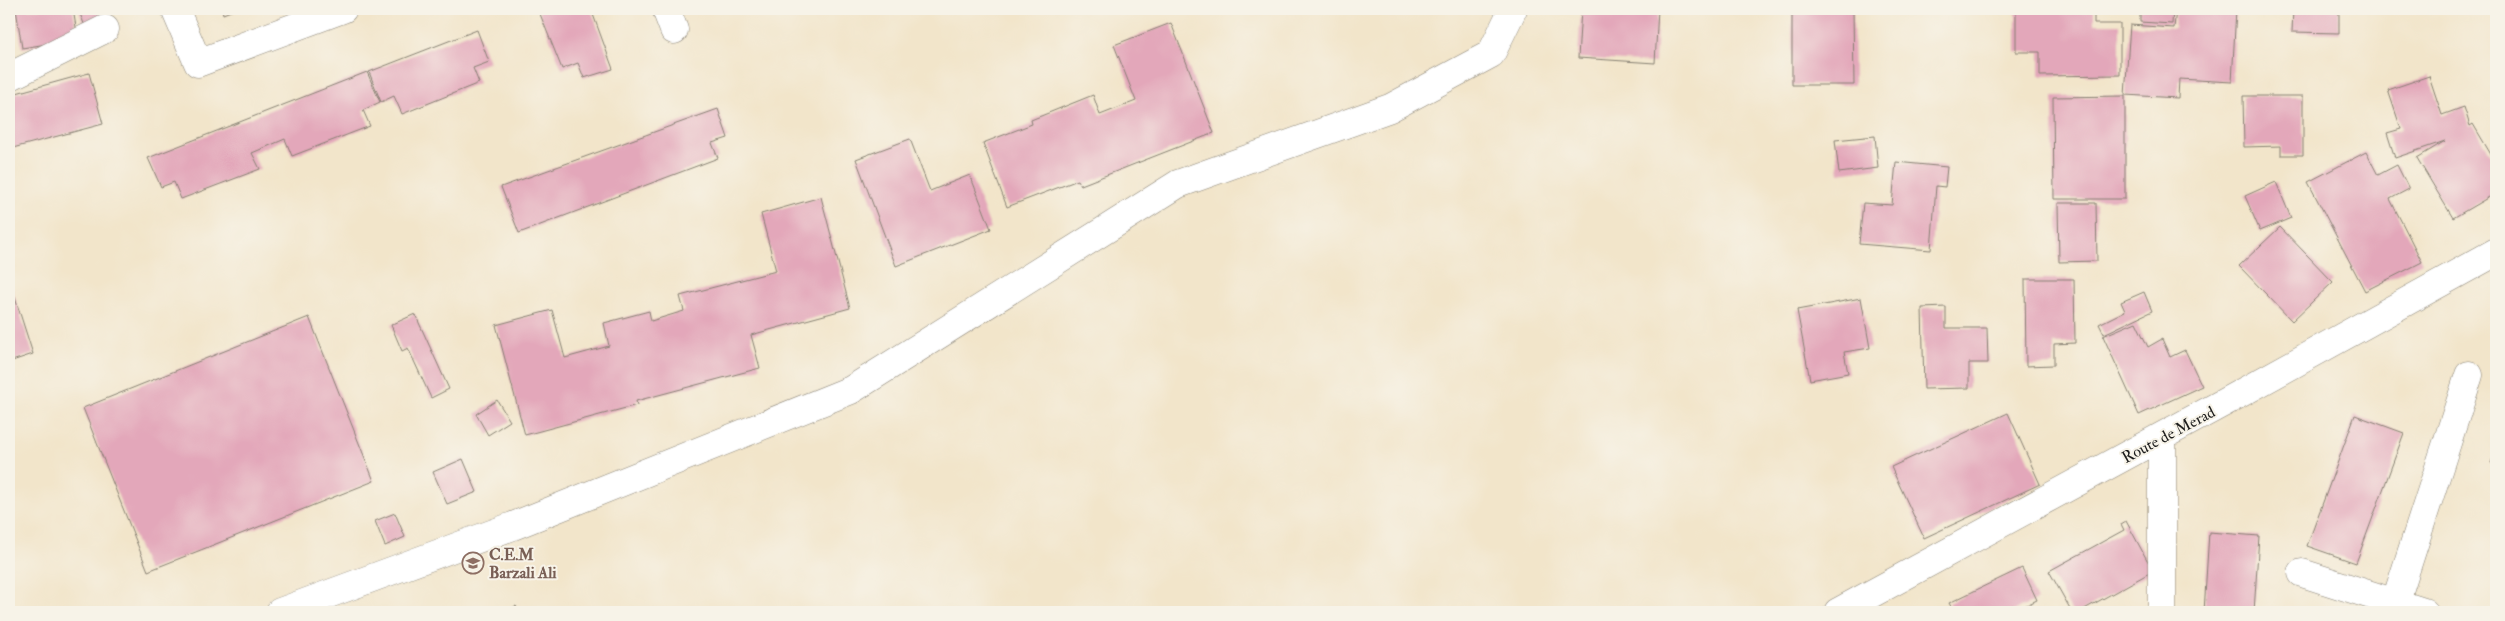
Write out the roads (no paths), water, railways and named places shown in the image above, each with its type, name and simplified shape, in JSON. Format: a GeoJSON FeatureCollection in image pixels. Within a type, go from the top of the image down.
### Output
{"type":"FeatureCollection","features":[{"type":"Feature","properties":{"kind":"street"},"geometry":{"type":"LineString","coordinates":[[175,9],[198,63],[343,9]]}},
{"type":"Feature","properties":{"kind":"street"},"geometry":{"type":"LineString","coordinates":[[280,612],[513,526],[851,390],[1178,184],[1390,108],[1490,54],[1513,9]]}},
{"type":"Feature","properties":{"kind":"street"},"geometry":{"type":"LineString","coordinates":[[9,77],[105,29]]}},
{"type":"Feature","properties":{"kind":"street","name":"Route de Merad"},"geometry":{"type":"LineString","coordinates":[[1838,612],[2162,437],[2496,252]]}},
{"type":"Feature","properties":{"kind":"street"},"geometry":{"type":"LineString","coordinates":[[2395,603],[2469,375]]}},
{"type":"Feature","properties":{"kind":"street"},"geometry":{"type":"LineString","coordinates":[[2162,437],[2162,612]]}},
{"type":"Feature","properties":{"kind":"street"},"geometry":{"type":"LineString","coordinates":[[2302,573],[2424,612]]}},
{"type":"Feature","properties":{"kind":"place","name":"C.E.M Barzali Ali"},"geometry":{"type":"Point","coordinates":[473,563]}}]}
